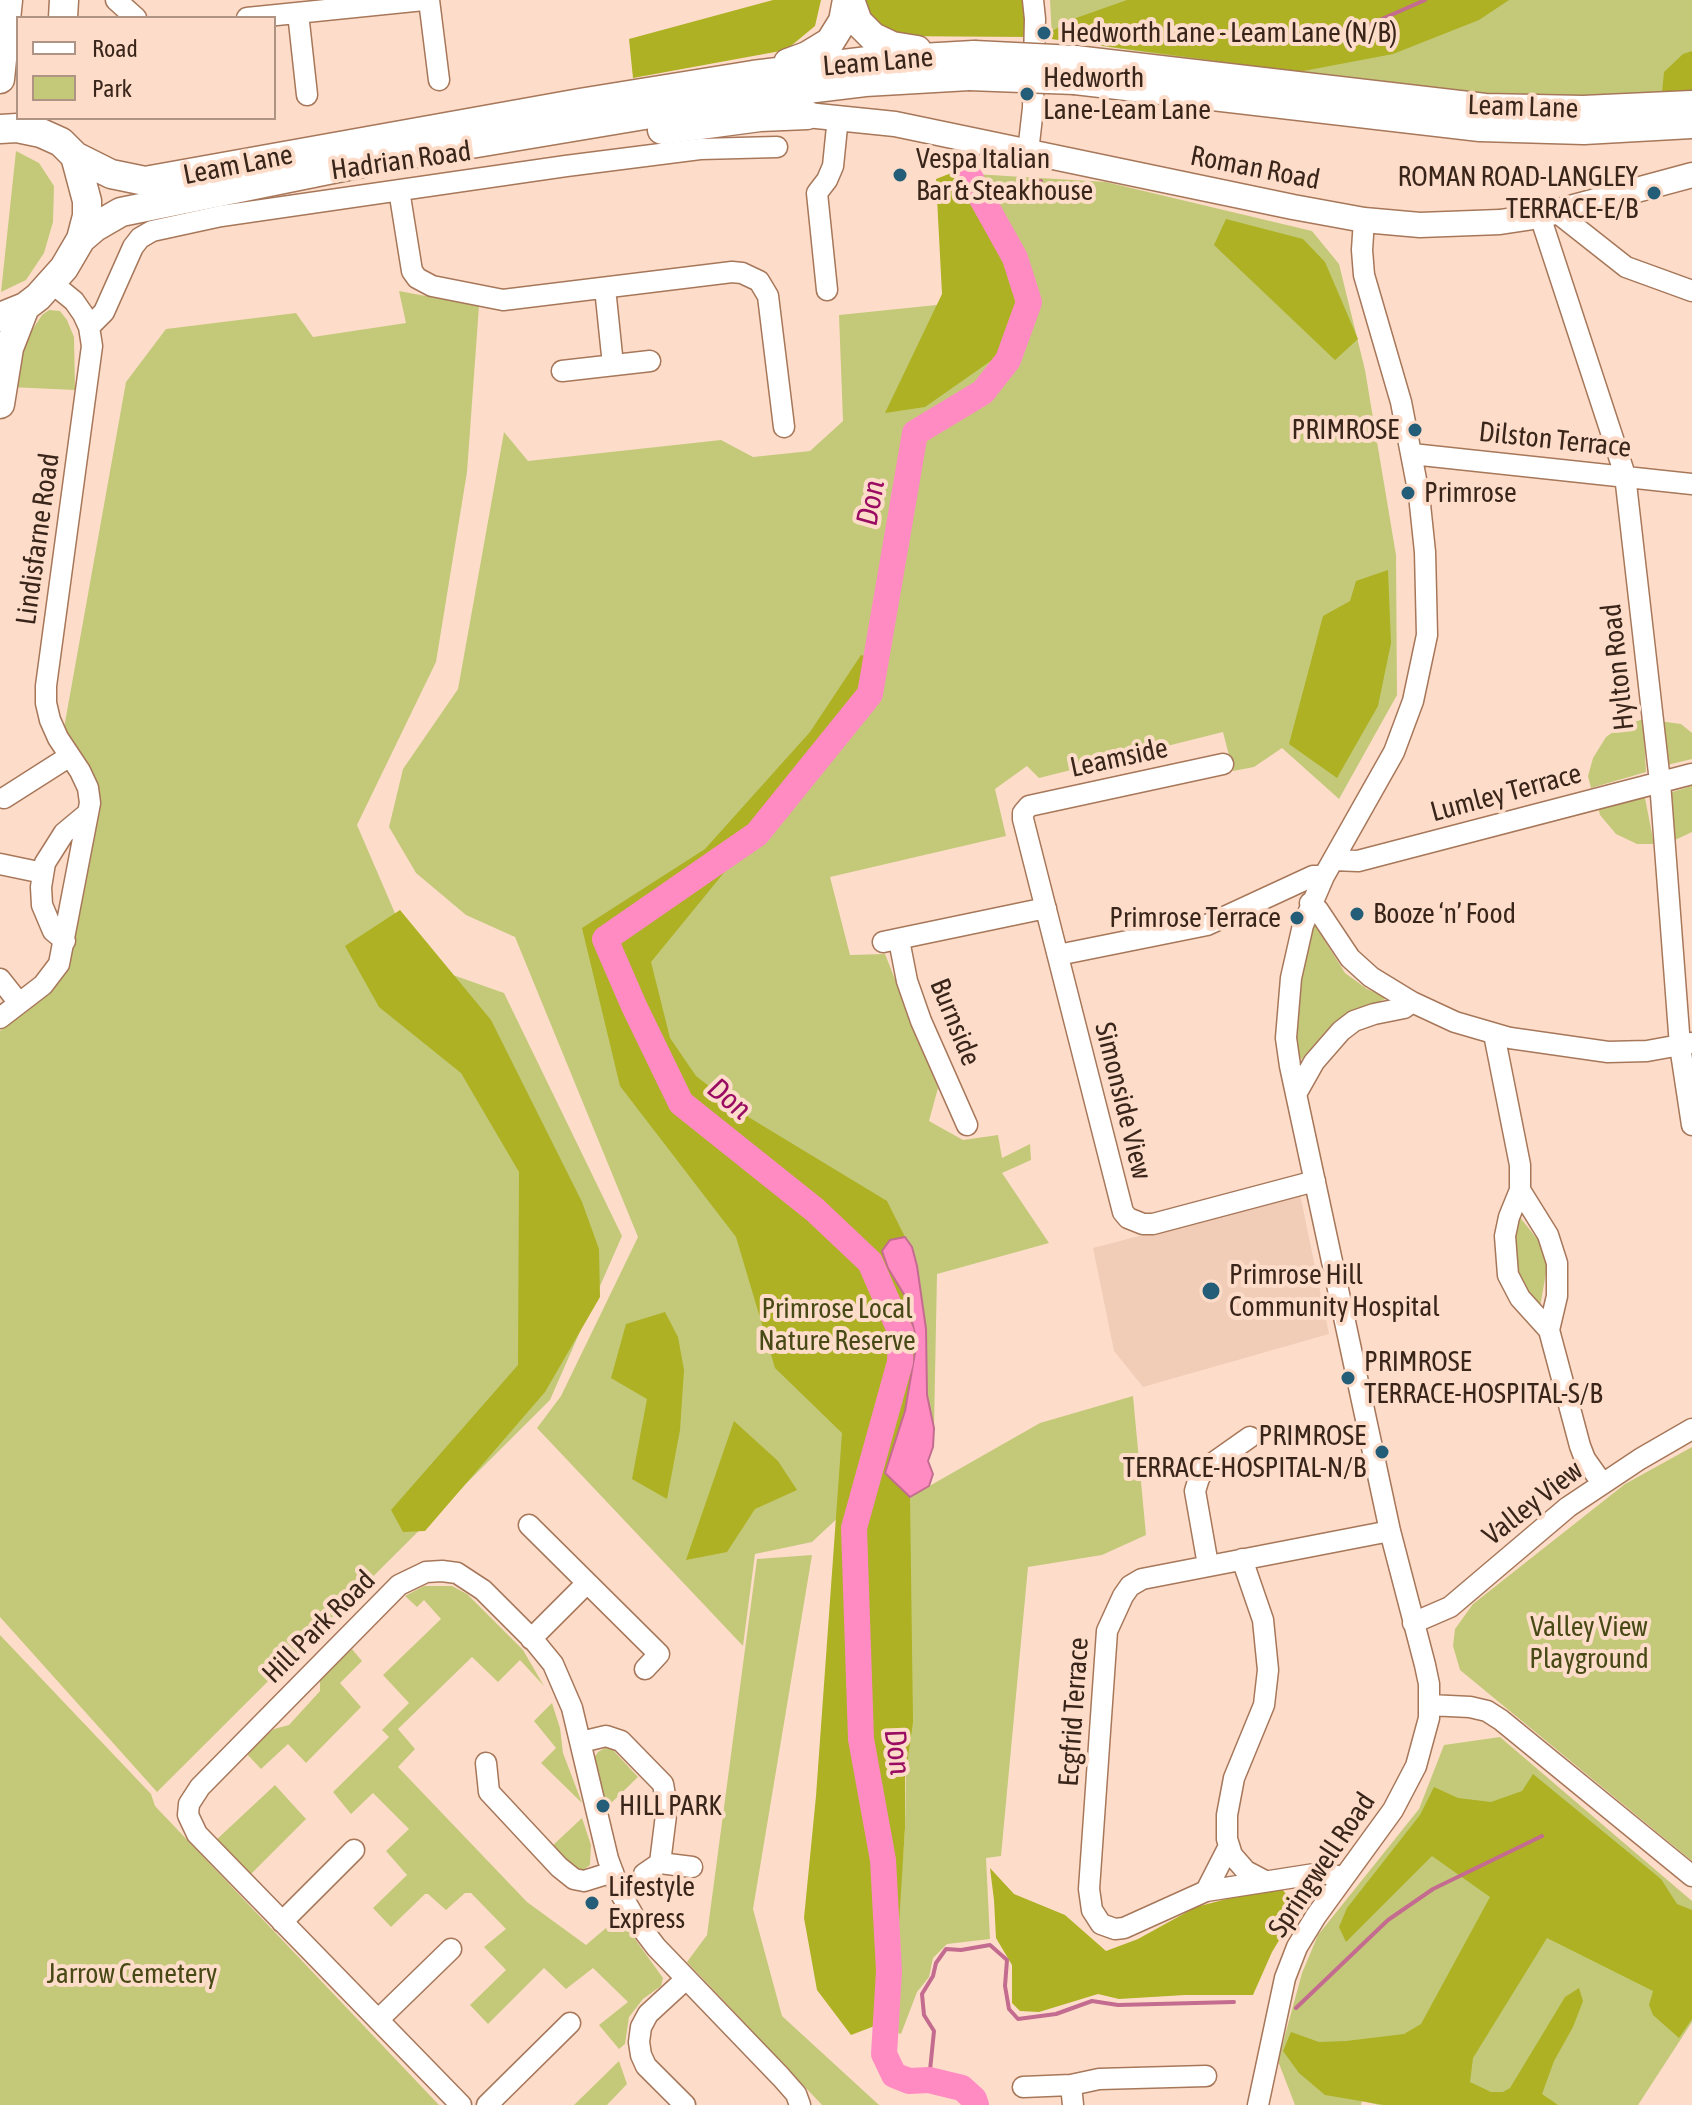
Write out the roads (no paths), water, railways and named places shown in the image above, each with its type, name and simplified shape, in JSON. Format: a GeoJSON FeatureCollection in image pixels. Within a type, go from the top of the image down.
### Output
{"type":"FeatureCollection","features":[{"type":"Feature","properties":{"kind":"highway"},"geometry":{"type":"LineString","coordinates":[[1,71],[8,0]]}},
{"type":"Feature","properties":{"kind":"highway"},"geometry":{"type":"LineString","coordinates":[[848,0],[858,22],[873,37],[892,46],[964,62]]}},
{"type":"Feature","properties":{"kind":"highway"},"geometry":{"type":"LineString","coordinates":[[753,75],[807,56],[830,42],[843,21],[848,0]]}},
{"type":"Feature","properties":{"kind":"highway","name":"Leam Lane"},"geometry":{"type":"LineString","coordinates":[[0,129],[17,128],[65,139],[111,174],[145,181],[580,103],[753,75],[868,61],[964,62],[1075,70],[1485,108],[1583,110],[1692,105]]}},
{"type":"Feature","properties":{"kind":"highway","name":"Leam Lane"},"geometry":{"type":"LineString","coordinates":[[81,239],[121,212],[387,158],[782,92],[865,82],[964,62]]}},
{"type":"Feature","properties":{"kind":"highway","name":"Leam Lane"},"geometry":{"type":"LineString","coordinates":[[1075,70],[1480,127],[1584,130],[1692,124]]}},
{"type":"Feature","properties":{"kind":"highway"},"geometry":{"type":"LineString","coordinates":[[387,158],[561,142],[760,117],[807,115]]}},
{"type":"Feature","properties":{"kind":"highway"},"geometry":{"type":"LineString","coordinates":[[0,404],[13,312],[52,283],[81,239],[87,216],[87,201],[65,139]]}},
{"type":"Feature","properties":{"kind":"main road","name":"Roman Road"},"geometry":{"type":"LineString","coordinates":[[807,115],[895,124],[1364,220],[1420,225],[1461,224],[1548,213],[1692,175]]}},
{"type":"Feature","properties":{"kind":"street"},"geometry":{"type":"LineString","coordinates":[[260,16],[311,8],[427,0],[439,80]]}},
{"type":"Feature","properties":{"kind":"street"},"geometry":{"type":"LineString","coordinates":[[1028,152],[1033,108],[1033,0]]}},
{"type":"Feature","properties":{"kind":"street"},"geometry":{"type":"LineString","coordinates":[[307,95],[311,8]]}},
{"type":"Feature","properties":{"kind":"street"},"geometry":{"type":"LineString","coordinates":[[827,290],[817,193],[833,166],[838,117]]}},
{"type":"Feature","properties":{"kind":"street","name":"Hadrian Road"},"geometry":{"type":"LineString","coordinates":[[89,327],[104,312],[133,247],[152,231],[221,216],[700,149],[777,147]]}},
{"type":"Feature","properties":{"kind":"street"},"geometry":{"type":"LineString","coordinates":[[399,190],[409,262],[412,271],[424,283],[503,300],[732,272],[759,281],[768,296],[784,427]]}},
{"type":"Feature","properties":{"kind":"street"},"geometry":{"type":"LineString","coordinates":[[1548,213],[1626,267],[1692,291]]}},
{"type":"Feature","properties":{"kind":"street","name":"Hylton Road"},"geometry":{"type":"LineString","coordinates":[[1548,213],[1625,475],[1660,782],[1692,1125]]}},
{"type":"Feature","properties":{"kind":"street"},"geometry":{"type":"LineString","coordinates":[[1364,220],[1364,275],[1385,343],[1412,454],[1425,552],[1427,635],[1421,674],[1394,752],[1310,903],[1295,957],[1286,1038],[1391,1535]]}},
{"type":"Feature","properties":{"kind":"street"},"geometry":{"type":"LineString","coordinates":[[52,283],[74,301],[89,327]]}},
{"type":"Feature","properties":{"kind":"street"},"geometry":{"type":"LineString","coordinates":[[605,288],[613,365]]}},
{"type":"Feature","properties":{"kind":"street","name":"Lindisfarne Road"},"geometry":{"type":"LineString","coordinates":[[0,1018],[52,976],[59,964],[88,813],[88,788],[50,720],[46,686],[91,363],[89,327]]}},
{"type":"Feature","properties":{"kind":"street"},"geometry":{"type":"LineString","coordinates":[[562,371],[650,361]]}},
{"type":"Feature","properties":{"kind":"street","name":"Dilston Terrace"},"geometry":{"type":"LineString","coordinates":[[1412,454],[1692,484]]}},
{"type":"Feature","properties":{"kind":"street"},"geometry":{"type":"LineString","coordinates":[[4,798],[70,756]]}},
{"type":"Feature","properties":{"kind":"street","name":"Leamside"},"geometry":{"type":"LineString","coordinates":[[1027,808],[1223,764]]}},
{"type":"Feature","properties":{"kind":"street","name":"Lumley Terrace"},"geometry":{"type":"LineString","coordinates":[[1058,955],[1198,928],[1228,918],[1328,868],[1692,774]]}},
{"type":"Feature","properties":{"kind":"street","name":"Simonside View"},"geometry":{"type":"LineString","coordinates":[[1027,808],[1023,819],[1123,1212],[1128,1218],[1153,1224],[1315,1181]]}},
{"type":"Feature","properties":{"kind":"street"},"geometry":{"type":"LineString","coordinates":[[65,941],[53,931],[46,918],[41,887],[43,873],[52,849],[64,833],[88,813]]}},
{"type":"Feature","properties":{"kind":"street"},"geometry":{"type":"LineString","coordinates":[[0,864],[43,873]]}},
{"type":"Feature","properties":{"kind":"street"},"geometry":{"type":"LineString","coordinates":[[1310,903],[1350,958],[1371,977],[1412,1002],[1455,1022],[1494,1034],[1608,1052],[1686,1045]]}},
{"type":"Feature","properties":{"kind":"street","name":"Burnside"},"geometry":{"type":"LineString","coordinates":[[967,1125],[921,1021],[891,941],[1046,908]]}},
{"type":"Feature","properties":{"kind":"street"},"geometry":{"type":"LineString","coordinates":[[0,979],[19,1003]]}},
{"type":"Feature","properties":{"kind":"street"},"geometry":{"type":"LineString","coordinates":[[1296,1094],[1314,1062],[1341,1031],[1354,1021],[1404,1008],[1412,1002]]}},
{"type":"Feature","properties":{"kind":"street"},"geometry":{"type":"LineString","coordinates":[[1494,1034],[1520,1165],[1520,1190],[1505,1236],[1508,1275],[1520,1298],[1549,1330],[1580,1446],[1602,1483]]}},
{"type":"Feature","properties":{"kind":"street"},"geometry":{"type":"LineString","coordinates":[[1520,1190],[1548,1235],[1557,1263],[1557,1296],[1549,1330]]}},
{"type":"Feature","properties":{"kind":"street","name":"Valley View"},"geometry":{"type":"LineString","coordinates":[[1413,1623],[1450,1607],[1568,1507],[1692,1429]]}},
{"type":"Feature","properties":{"kind":"street"},"geometry":{"type":"LineString","coordinates":[[1208,1565],[1195,1491],[1199,1478],[1206,1468],[1250,1437]]}},
{"type":"Feature","properties":{"kind":"street"},"geometry":{"type":"LineString","coordinates":[[529,1525],[659,1654],[645,1669]]}},
{"type":"Feature","properties":{"kind":"street","name":"Ecgfrid Terrace"},"geometry":{"type":"LineString","coordinates":[[1206,1891],[1124,1928],[1115,1929],[1101,1924],[1089,1902],[1110,1621],[1123,1596],[1136,1582],[1208,1565],[1391,1535]]}},
{"type":"Feature","properties":{"kind":"street","name":"Springwell Road"},"geometry":{"type":"LineString","coordinates":[[1258,2105],[1285,1978],[1297,1947],[1376,1836],[1410,1780],[1421,1753],[1429,1705],[1429,1684],[1391,1535]]}},
{"type":"Feature","properties":{"kind":"street"},"geometry":{"type":"LineString","coordinates":[[1242,1559],[1263,1620],[1268,1670],[1264,1705],[1232,1787],[1227,1815],[1229,1846],[1232,1855],[1246,1871],[1265,1881]]}},
{"type":"Feature","properties":{"kind":"street","name":"Hill Park Road"},"geometry":{"type":"LineString","coordinates":[[461,2105],[191,1825],[189,1804],[200,1787],[399,1585],[426,1572],[442,1571],[457,1573],[471,1580],[553,1664],[563,1684],[581,1742],[621,1894],[637,1922],[686,1979],[781,2077],[796,2094],[800,2105]]}},
{"type":"Feature","properties":{"kind":"street"},"geometry":{"type":"LineString","coordinates":[[531,1639],[587,1583]]}},
{"type":"Feature","properties":{"kind":"street"},"geometry":{"type":"LineString","coordinates":[[1429,1705],[1470,1707],[1487,1711],[1501,1720],[1692,1876]]}},
{"type":"Feature","properties":{"kind":"street"},"geometry":{"type":"LineString","coordinates":[[581,1742],[606,1736],[621,1741],[663,1784],[667,1807],[652,1869],[692,1867]]}},
{"type":"Feature","properties":{"kind":"street"},"geometry":{"type":"LineString","coordinates":[[486,1763],[489,1792],[559,1867],[574,1879],[584,1881],[613,1872]]}},
{"type":"Feature","properties":{"kind":"street"},"geometry":{"type":"LineString","coordinates":[[1206,1891],[1229,1846]]}},
{"type":"Feature","properties":{"kind":"street"},"geometry":{"type":"LineString","coordinates":[[282,1922],[354,1850]]}},
{"type":"Feature","properties":{"kind":"street"},"geometry":{"type":"LineString","coordinates":[[1206,1891],[1321,1873],[1344,1877]]}},
{"type":"Feature","properties":{"kind":"street"},"geometry":{"type":"LineString","coordinates":[[378,2020],[451,1949]]}},
{"type":"Feature","properties":{"kind":"street"},"geometry":{"type":"LineString","coordinates":[[685,2105],[646,2066],[639,2042],[641,2027],[648,2014],[686,1979]]}},
{"type":"Feature","properties":{"kind":"street"},"geometry":{"type":"LineString","coordinates":[[487,2105],[570,2023]]}},
{"type":"Feature","properties":{"kind":"street"},"geometry":{"type":"LineString","coordinates":[[1023,2087],[1072,2095],[1099,2079],[1206,2076]]}},
{"type":"Feature","properties":{"kind":"waterway"},"geometry":{"type":"LineString","coordinates":[[1337,39],[1425,0]]}},
{"type":"Feature","properties":{"kind":"waterway","name":"Don"},"geometry":{"type":"LineString","coordinates":[[961,161],[1015,258],[1029,302],[1008,360],[983,392],[915,433],[870,694],[757,834],[605,939],[681,1103],[815,1210],[870,1262],[901,1333],[900,1362],[854,1528],[861,1739],[883,1860],[889,1971],[884,2054],[894,2075],[909,2081],[929,2080],[962,2088],[976,2105]]}},
{"type":"Feature","properties":{"kind":"waterway"},"geometry":{"type":"LineString","coordinates":[[986,207],[1041,181]]}},
{"type":"Feature","properties":{"kind":"waterway"},"geometry":{"type":"LineString","coordinates":[[1296,2008],[1388,1920],[1433,1889],[1542,1836]]}},
{"type":"Feature","properties":{"kind":"waterway"},"geometry":{"type":"LineString","coordinates":[[929,2080],[934,2031],[924,2015],[922,1994],[946,1949],[990,1945],[1007,1960],[1005,1986],[1009,2009],[1018,2019],[1056,2014],[1092,2001],[1118,2005],[1234,2002]]}},
{"type":"Feature","properties":{"kind":"place","name":"Hedworth Lane - Leam Lane (N/B)"},"geometry":{"type":"Point","coordinates":[1044,33]}},
{"type":"Feature","properties":{"kind":"place","name":"Hedworth Lane-Leam Lane"},"geometry":{"type":"Point","coordinates":[1027,94]}},
{"type":"Feature","properties":{"kind":"place","name":"Vespa Italian Bar & Steakhouse"},"geometry":{"type":"Point","coordinates":[900,175]}},
{"type":"Feature","properties":{"kind":"place","name":"ROMAN ROAD-LANGLEY TERRACE-E/B"},"geometry":{"type":"Point","coordinates":[1654,193]}},
{"type":"Feature","properties":{"kind":"place","name":"PRIMROSE"},"geometry":{"type":"Point","coordinates":[1415,430]}},
{"type":"Feature","properties":{"kind":"place","name":"Primrose"},"geometry":{"type":"Point","coordinates":[1408,493]}},
{"type":"Feature","properties":{"kind":"place","name":"Booze ‘n’ Food"},"geometry":{"type":"Point","coordinates":[1357,914]}},
{"type":"Feature","properties":{"kind":"place","name":"Primrose Terrace"},"geometry":{"type":"Point","coordinates":[1297,918]}},
{"type":"Feature","properties":{"kind":"place","name":"Primrose Hill Community Hospital"},"geometry":{"type":"Point","coordinates":[1211,1291]}},
{"type":"Feature","properties":{"kind":"place","name":"PRIMROSE TERRACE-HOSPITAL-S/B"},"geometry":{"type":"Point","coordinates":[1348,1378]}},
{"type":"Feature","properties":{"kind":"place","name":"PRIMROSE TERRACE-HOSPITAL-N/B"},"geometry":{"type":"Point","coordinates":[1382,1452]}},
{"type":"Feature","properties":{"kind":"place","name":"HILL PARK"},"geometry":{"type":"Point","coordinates":[603,1806]}},
{"type":"Feature","properties":{"kind":"place","name":"Lifestyle Express"},"geometry":{"type":"Point","coordinates":[592,1903]}},
{"type":"Feature","properties":{"kind":"park label","name":"Primrose Local Nature Reserve"},"geometry":{"type":"Point","coordinates":[837,1325]}},
{"type":"Feature","properties":{"kind":"park label","name":"Valley View Playground"},"geometry":{"type":"Point","coordinates":[1589,1643]}},
{"type":"Feature","properties":{"kind":"park label","name":"Jarrow Cemetery"},"geometry":{"type":"Point","coordinates":[132,1974]}}]}
